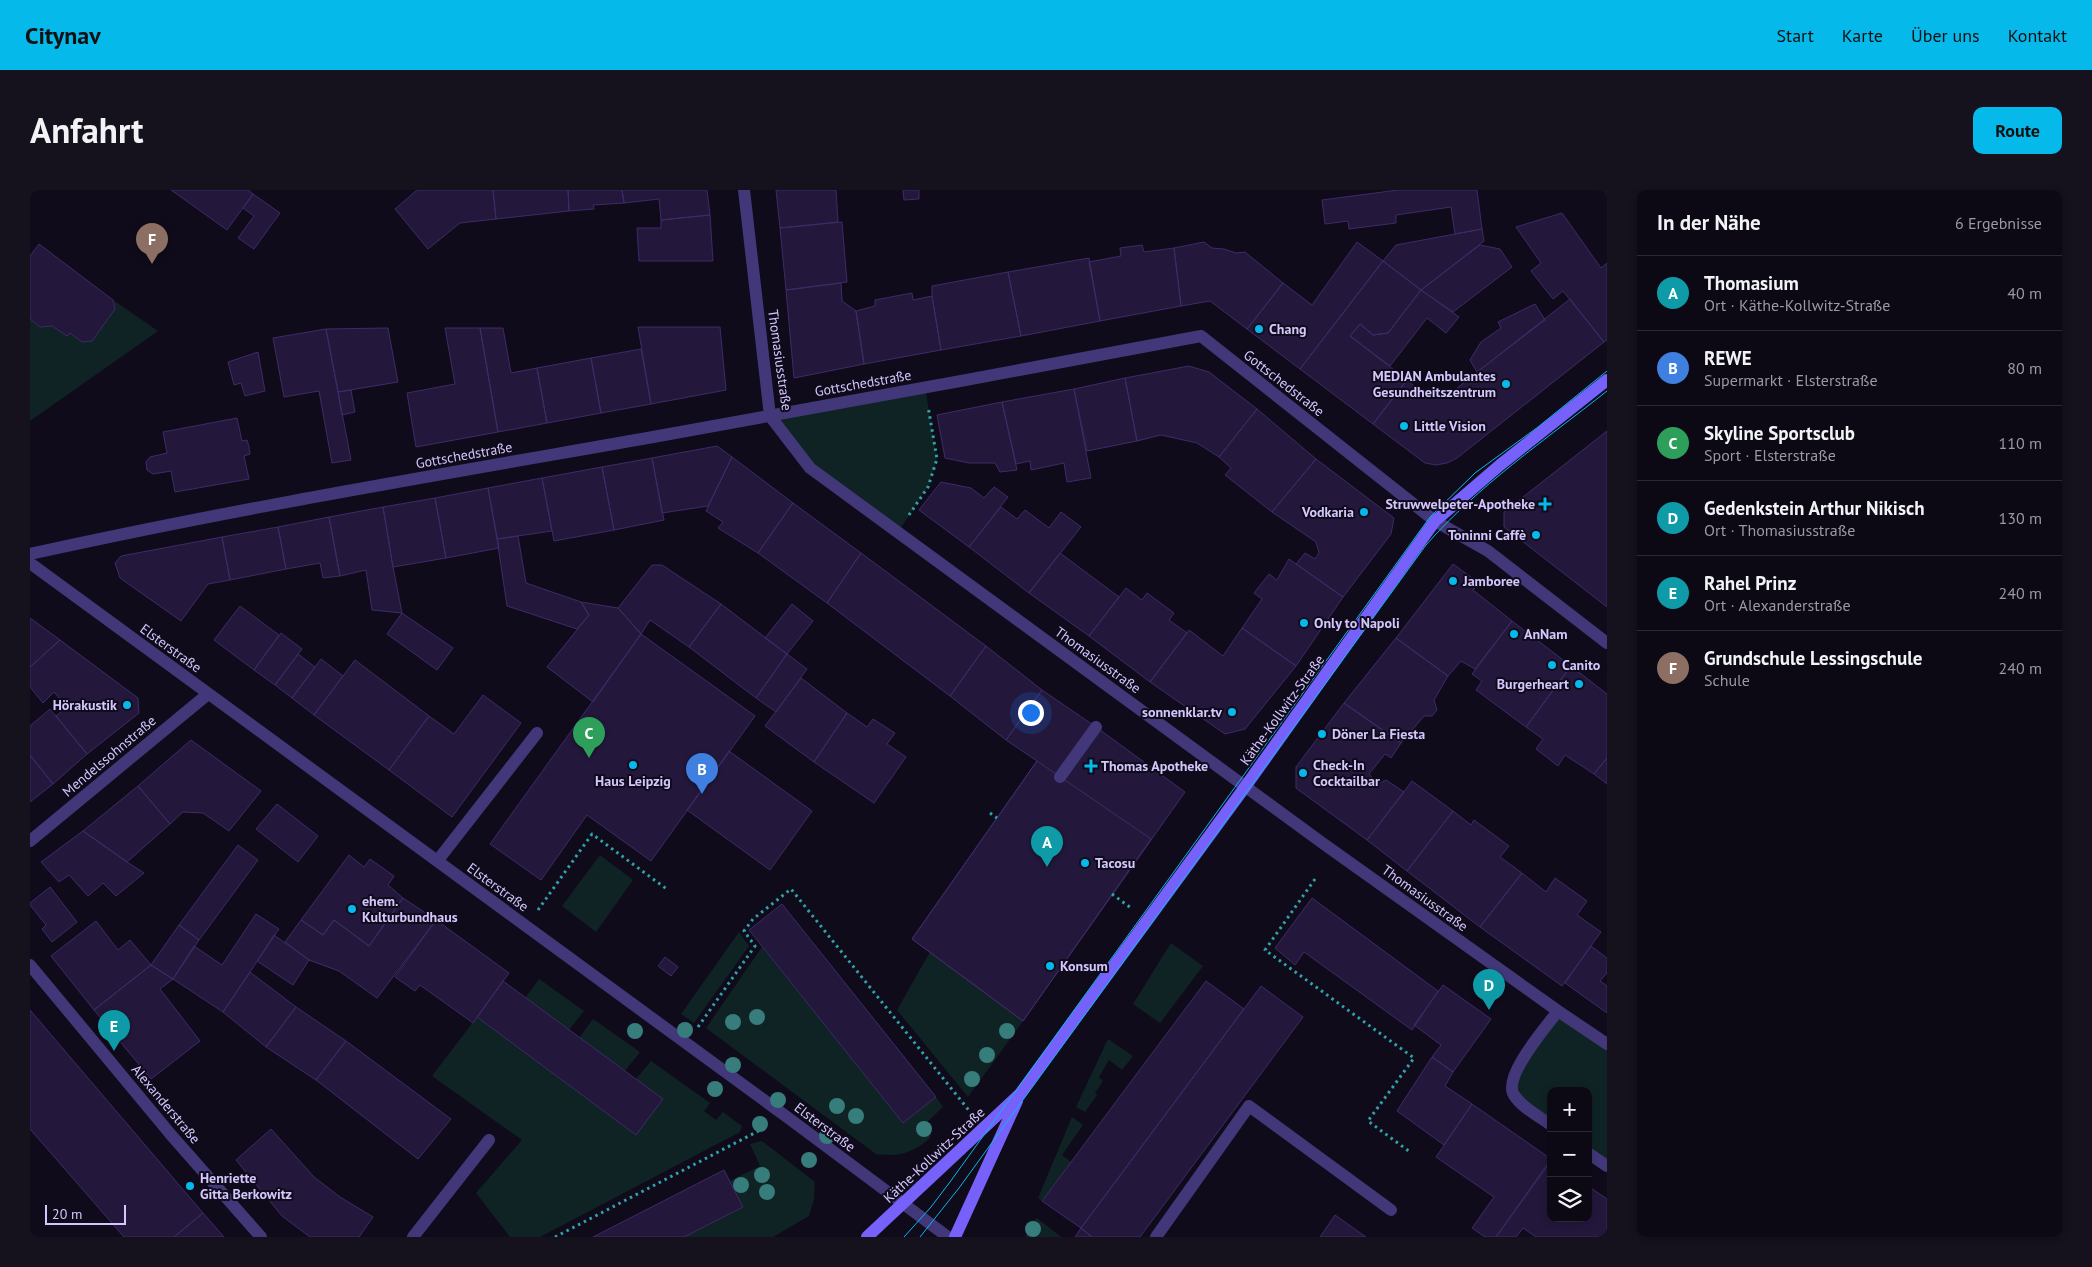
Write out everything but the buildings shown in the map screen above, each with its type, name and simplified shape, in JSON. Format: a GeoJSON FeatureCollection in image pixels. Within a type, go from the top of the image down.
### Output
{"type":"FeatureCollection","features":[{"type":"Feature","properties":{"kind":"street","name":"Thomasiusstraße"},"geometry":{"type":"LineString","coordinates":[[744,190],[770,416],[810,468],[1245,787],[1558,1012],[1607,1044]]}},
{"type":"Feature","properties":{"kind":"street","name":"Gottschedstraße"},"geometry":{"type":"LineString","coordinates":[[30,554],[124,533],[305,498],[770,416],[1201,336],[1435,521],[1488,551],[1607,643]]}},
{"type":"Feature","properties":{"kind":"street","name":"Käthe-Kollwitz-Straße"},"geometry":{"type":"LineString","coordinates":[[867,1237],[1020,1094],[1245,787],[1435,521],[1500,465],[1607,380]]}},
{"type":"Feature","properties":{"kind":"street","name":"Elsterstraße"},"geometry":{"type":"LineString","coordinates":[[30,562],[208,694],[438,860],[948,1237]]}},
{"type":"Feature","properties":{"kind":"street","name":"Mendelssohnstraße"},"geometry":{"type":"LineString","coordinates":[[30,841],[208,694]]}},
{"type":"Feature","properties":{"kind":"street"},"geometry":{"type":"LineString","coordinates":[[1060,777],[1096,727]]}},
{"type":"Feature","properties":{"kind":"street"},"geometry":{"type":"LineString","coordinates":[[438,860],[537,733]]}},
{"type":"Feature","properties":{"kind":"street","name":"Alexanderstraße"},"geometry":{"type":"LineString","coordinates":[[30,965],[172,1136],[261,1237]]}},
{"type":"Feature","properties":{"kind":"street"},"geometry":{"type":"LineString","coordinates":[[1547,1122],[1521,1103],[1513,1094],[1512,1081],[1518,1066],[1558,1012]]}},
{"type":"Feature","properties":{"kind":"street","name":"Käthe-Kollwitz-Straße"},"geometry":{"type":"LineString","coordinates":[[955,1237],[1020,1094]]}},
{"type":"Feature","properties":{"kind":"street"},"geometry":{"type":"LineString","coordinates":[[1156,1237],[1249,1106],[1391,1210]]}},
{"type":"Feature","properties":{"kind":"street"},"geometry":{"type":"LineString","coordinates":[[413,1237],[488,1140]]}},
{"type":"Feature","properties":{"kind":"street"},"geometry":{"type":"LineString","coordinates":[[1592,1156],[1607,1166]]}},
{"type":"Feature","properties":{"kind":"path"},"geometry":{"type":"LineString","coordinates":[[898,532],[928,487],[937,459],[925,387]]}},
{"type":"Feature","properties":{"kind":"path"},"geometry":{"type":"LineString","coordinates":[[990,813],[997,818]]}},
{"type":"Feature","properties":{"kind":"path"},"geometry":{"type":"LineString","coordinates":[[527,926],[592,834],[668,890]]}},
{"type":"Feature","properties":{"kind":"path"},"geometry":{"type":"LineString","coordinates":[[1315,879],[1265,950],[1414,1058],[1368,1121],[1410,1152]]}},
{"type":"Feature","properties":{"kind":"path"},"geometry":{"type":"LineString","coordinates":[[684,1042],[699,1026],[755,946],[744,931],[753,919],[791,889],[984,1129]]}},
{"type":"Feature","properties":{"kind":"path"},"geometry":{"type":"LineString","coordinates":[[555,1237],[786,1116]]}},
{"type":"Feature","properties":{"kind":"green space"},"geometry":{"type":"Polygon","coordinates":[[[113,300],[158,331],[30,421],[30,319],[40,327],[52,326],[67,336],[70,333],[82,342],[92,341],[115,309],[113,300]]]}},
{"type":"Feature","properties":{"kind":"green space"},"geometry":{"type":"Polygon","coordinates":[[[925,387],[937,459],[928,487],[898,532],[810,468],[770,416],[925,387]]]}},
{"type":"Feature","properties":{"kind":"green space"},"geometry":{"type":"Polygon","coordinates":[[[600,855],[633,880],[596,932],[562,906],[600,855]]]}},
{"type":"Feature","properties":{"kind":"green space"},"geometry":{"type":"Polygon","coordinates":[[[739,932],[749,946],[694,1023],[681,1014],[739,932]]]}},
{"type":"Feature","properties":{"kind":"green space"},"geometry":{"type":"Polygon","coordinates":[[[1171,943],[1203,966],[1160,1023],[1133,1004],[1171,943]]]}},
{"type":"Feature","properties":{"kind":"green space"},"geometry":{"type":"Polygon","coordinates":[[[762,947],[903,1123],[936,1097],[943,1107],[924,1125],[931,1132],[930,1138],[905,1153],[892,1155],[876,1154],[706,1028],[762,947]]]}},
{"type":"Feature","properties":{"kind":"green space"},"geometry":{"type":"Polygon","coordinates":[[[930,952],[1023,1021],[968,1097],[897,1010],[930,952]]]}},
{"type":"Feature","properties":{"kind":"green space"},"geometry":{"type":"Polygon","coordinates":[[[539,979],[584,1011],[569,1030],[525,998],[539,979]]]}},
{"type":"Feature","properties":{"kind":"green space"},"geometry":{"type":"Polygon","coordinates":[[[1558,1011],[1607,1044],[1607,1166],[1592,1156],[1592,1087],[1547,1087],[1547,1122],[1513,1094],[1518,1066],[1558,1011]]]}},
{"type":"Feature","properties":{"kind":"green space"},"geometry":{"type":"Polygon","coordinates":[[[477,1017],[636,1135],[636,1079],[651,1061],[710,1103],[704,1111],[716,1120],[723,1112],[742,1126],[740,1132],[540,1237],[510,1237],[476,1193],[522,1140],[432,1076],[477,1017]]]}},
{"type":"Feature","properties":{"kind":"green space"},"geometry":{"type":"Polygon","coordinates":[[[593,1019],[640,1052],[625,1071],[579,1038],[593,1019]]]}},
{"type":"Feature","properties":{"kind":"green space"},"geometry":{"type":"Polygon","coordinates":[[[1108,1039],[1133,1056],[1122,1070],[1109,1060],[1099,1077],[1103,1081],[1095,1093],[1097,1095],[1085,1112],[1076,1107],[1108,1039]]]}},
{"type":"Feature","properties":{"kind":"green space"},"geometry":{"type":"Polygon","coordinates":[[[1072,1117],[1083,1125],[1062,1155],[1071,1162],[1042,1201],[1038,1198],[1072,1117]]]}},
{"type":"Feature","properties":{"kind":"green space"},"geometry":{"type":"Polygon","coordinates":[[[762,1141],[815,1182],[814,1199],[809,1216],[773,1237],[684,1237],[743,1207],[730,1181],[760,1166],[750,1144],[762,1141]]]}},
{"type":"Feature","properties":{"kind":"green space"},"geometry":{"type":"Polygon","coordinates":[[[1037,1218],[1061,1237],[1025,1237],[1032,1220],[1034,1221],[1037,1218]]]}},
{"type":"Feature","properties":{"kind":"tram line"},"geometry":{"type":"LineString","coordinates":[[904,1237],[950,1182],[1430,517],[1475,473],[1538,427],[1607,371]]}},
{"type":"Feature","properties":{"kind":"tram line"},"geometry":{"type":"LineString","coordinates":[[920,1237],[959,1188],[1426,545],[1446,523],[1490,483],[1607,391]]}},
{"type":"Feature","properties":{"kind":"place","name":"Grundschule Lessingschule"},"geometry":{"type":"Point","coordinates":[152,264]}},
{"type":"Feature","properties":{"kind":"place","name":"Chang"},"geometry":{"type":"Point","coordinates":[1259,329]}},
{"type":"Feature","properties":{"kind":"place","name":"MEDIAN Ambulantes Gesundheitszentrum"},"geometry":{"type":"Point","coordinates":[1506,384]}},
{"type":"Feature","properties":{"kind":"place","name":"Little Vision"},"geometry":{"type":"Point","coordinates":[1404,426]}},
{"type":"Feature","properties":{"kind":"place","name":"Struwwelpeter-Apotheke"},"geometry":{"type":"Point","coordinates":[1545,504]}},
{"type":"Feature","properties":{"kind":"place","name":"Vodkaria"},"geometry":{"type":"Point","coordinates":[1364,512]}},
{"type":"Feature","properties":{"kind":"place","name":"Toninni Caffè"},"geometry":{"type":"Point","coordinates":[1536,535]}},
{"type":"Feature","properties":{"kind":"place","name":"Jamboree"},"geometry":{"type":"Point","coordinates":[1453,581]}},
{"type":"Feature","properties":{"kind":"place","name":"Only to Napoli"},"geometry":{"type":"Point","coordinates":[1304,623]}},
{"type":"Feature","properties":{"kind":"place","name":"AnNam"},"geometry":{"type":"Point","coordinates":[1514,634]}},
{"type":"Feature","properties":{"kind":"place","name":"Canito"},"geometry":{"type":"Point","coordinates":[1552,665]}},
{"type":"Feature","properties":{"kind":"place","name":"Burgerheart"},"geometry":{"type":"Point","coordinates":[1579,684]}},
{"type":"Feature","properties":{"kind":"place","name":"Hörakustik"},"geometry":{"type":"Point","coordinates":[127,705]}},
{"type":"Feature","properties":{"kind":"place","name":"sonnenklar.tv"},"geometry":{"type":"Point","coordinates":[1232,712]}},
{"type":"Feature","properties":{"kind":"place","name":"Döner La Fiesta"},"geometry":{"type":"Point","coordinates":[1322,734]}},
{"type":"Feature","properties":{"kind":"place","name":"Skyline Sportsclub"},"geometry":{"type":"Point","coordinates":[589,758]}},
{"type":"Feature","properties":{"kind":"place","name":"Haus Leipzig"},"geometry":{"type":"Point","coordinates":[633,765]}},
{"type":"Feature","properties":{"kind":"place","name":"Thomas Apotheke"},"geometry":{"type":"Point","coordinates":[1091,766]}},
{"type":"Feature","properties":{"kind":"place","name":"Check-In Cocktailbar"},"geometry":{"type":"Point","coordinates":[1303,773]}},
{"type":"Feature","properties":{"kind":"place","name":"REWE"},"geometry":{"type":"Point","coordinates":[702,794]}},
{"type":"Feature","properties":{"kind":"place","name":"Tacosu"},"geometry":{"type":"Point","coordinates":[1085,863]}},
{"type":"Feature","properties":{"kind":"place","name":"Thomasium"},"geometry":{"type":"Point","coordinates":[1047,867]}},
{"type":"Feature","properties":{"kind":"place","name":"ehem. Kulturbundhaus"},"geometry":{"type":"Point","coordinates":[352,909]}},
{"type":"Feature","properties":{"kind":"place","name":"Konsum"},"geometry":{"type":"Point","coordinates":[1050,966]}},
{"type":"Feature","properties":{"kind":"place","name":"Gedenkstein Arthur Nikisch"},"geometry":{"type":"Point","coordinates":[1489,1010]}},
{"type":"Feature","properties":{"kind":"place","name":"Rahel Prinz"},"geometry":{"type":"Point","coordinates":[114,1051]}},
{"type":"Feature","properties":{"kind":"place","name":"Henriette Gitta Berkowitz"},"geometry":{"type":"Point","coordinates":[190,1186]}}]}
